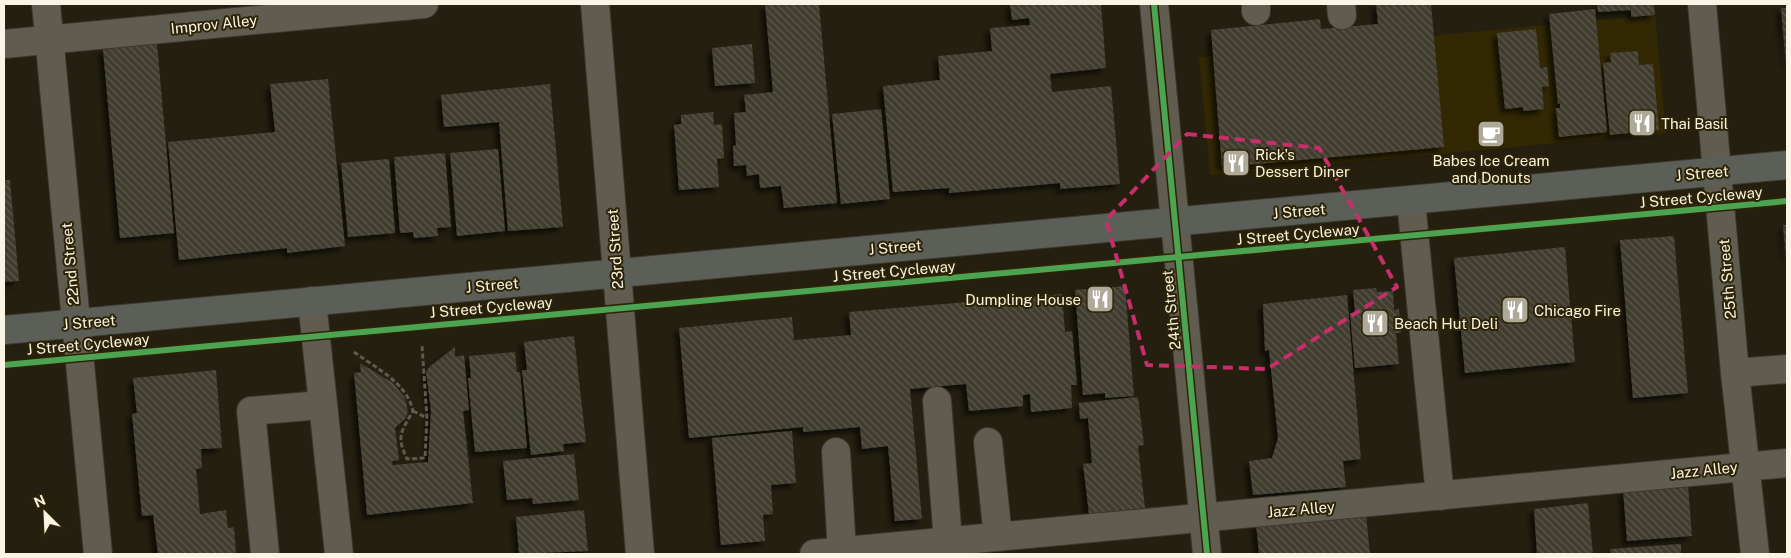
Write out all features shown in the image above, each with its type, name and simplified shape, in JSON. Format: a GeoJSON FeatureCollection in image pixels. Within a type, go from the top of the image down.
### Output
{"type":"FeatureCollection","features":[{"type":"Feature","properties":{"kind":"main road","name":"J Street"},"geometry":{"type":"LineString","coordinates":[[4,330],[1787,165]]}},
{"type":"Feature","properties":{"kind":"street","name":"22nd Street"},"geometry":{"type":"LineString","coordinates":[[46,4],[98,554]]}},
{"type":"Feature","properties":{"kind":"street","name":"Improv Alley"},"geometry":{"type":"LineString","coordinates":[[4,44],[424,4]]}},
{"type":"Feature","properties":{"kind":"street","name":"23rd Street"},"geometry":{"type":"LineString","coordinates":[[595,4],[640,554]]}},
{"type":"Feature","properties":{"kind":"street","name":"24th Street"},"geometry":{"type":"LineString","coordinates":[[1154,4],[1207,554]]}},
{"type":"Feature","properties":{"kind":"street","name":"25th Street"},"geometry":{"type":"LineString","coordinates":[[1702,4],[1735,374],[1755,554]]}},
{"type":"Feature","properties":{"kind":"street"},"geometry":{"type":"LineString","coordinates":[[1411,201],[1440,496]]}},
{"type":"Feature","properties":{"kind":"street"},"geometry":{"type":"LineString","coordinates":[[312,302],[321,405],[339,554]]}},
{"type":"Feature","properties":{"kind":"street"},"geometry":{"type":"LineString","coordinates":[[1735,374],[1787,369]]}},
{"type":"Feature","properties":{"kind":"street"},"geometry":{"type":"LineString","coordinates":[[937,401],[953,546]]}},
{"type":"Feature","properties":{"kind":"street"},"geometry":{"type":"LineString","coordinates":[[265,554],[251,411],[321,405]]}},
{"type":"Feature","properties":{"kind":"street"},"geometry":{"type":"LineString","coordinates":[[988,442],[998,537]]}},
{"type":"Feature","properties":{"kind":"street"},"geometry":{"type":"LineString","coordinates":[[836,452],[842,552]]}},
{"type":"Feature","properties":{"kind":"street","name":"Jazz Alley"},"geometry":{"type":"LineString","coordinates":[[814,554],[953,546],[998,537],[1204,518],[1409,504],[1440,496],[1498,495],[1745,466],[1787,463]]}},
{"type":"Feature","properties":{"kind":"path"},"geometry":{"type":"LineString","coordinates":[[413,411],[403,426],[400,441],[407,459],[425,458],[426,418],[422,346]]}},
{"type":"Feature","properties":{"kind":"path"},"geometry":{"type":"LineString","coordinates":[[354,352],[401,387],[410,399],[413,411],[426,418]]}},
{"type":"Feature","properties":{"kind":"highlighted area"},"geometry":{"type":"Polygon","coordinates":[[[1187,134],[1319,148],[1397,287],[1267,369],[1147,365],[1106,220],[1187,134]]]}},
{"type":"Feature","properties":{"kind":"shaded area"},"geometry":{"type":"Polygon","coordinates":[[[1655,15],[1666,133],[1210,175],[1199,57],[1655,15]]]}},
{"type":"Feature","properties":{"kind":"building"},"geometry":{"type":"Polygon","coordinates":[[[765,4],[819,4],[837,203],[784,208],[781,186],[760,188],[759,174],[747,176],[746,165],[734,166],[733,146],[736,145],[734,113],[746,112],[744,95],[773,92],[765,4]]]}},
{"type":"Feature","properties":{"kind":"building"},"geometry":{"type":"Polygon","coordinates":[[[1010,4],[1101,4],[1106,68],[1050,74],[1052,92],[1111,86],[1120,184],[1060,189],[1060,183],[949,193],[949,188],[893,192],[883,86],[940,80],[938,56],[992,51],[990,28],[1030,25],[1029,18],[1012,20],[1010,4]]]}},
{"type":"Feature","properties":{"kind":"building"},"geometry":{"type":"Polygon","coordinates":[[[1376,4],[1431,4],[1444,147],[1222,167],[1211,30],[1320,19],[1321,29],[1378,24],[1376,4]]]}},
{"type":"Feature","properties":{"kind":"building"},"geometry":{"type":"Polygon","coordinates":[[[1597,4],[1654,4],[1655,15],[1631,17],[1631,10],[1598,12],[1597,4]]]}},
{"type":"Feature","properties":{"kind":"building"},"geometry":{"type":"Polygon","coordinates":[[[1781,8],[1787,8],[1787,64],[1786,64],[1781,8]]]}},
{"type":"Feature","properties":{"kind":"building"},"geometry":{"type":"Polygon","coordinates":[[[1595,9],[1607,132],[1559,137],[1556,108],[1560,108],[1560,103],[1558,104],[1549,14],[1595,9]]]}},
{"type":"Feature","properties":{"kind":"building"},"geometry":{"type":"Polygon","coordinates":[[[1536,29],[1540,68],[1547,67],[1549,86],[1542,87],[1544,109],[1523,111],[1523,107],[1505,109],[1497,33],[1536,29]]]}},
{"type":"Feature","properties":{"kind":"building"},"geometry":{"type":"Polygon","coordinates":[[[157,44],[174,233],[120,238],[103,49],[157,44]]]}},
{"type":"Feature","properties":{"kind":"building"},"geometry":{"type":"Polygon","coordinates":[[[752,44],[755,83],[715,86],[712,48],[752,44]]]}},
{"type":"Feature","properties":{"kind":"building"},"geometry":{"type":"Polygon","coordinates":[[[1638,51],[1639,65],[1653,64],[1659,130],[1610,135],[1603,63],[1611,62],[1610,53],[1638,51]]]}},
{"type":"Feature","properties":{"kind":"building"},"geometry":{"type":"Polygon","coordinates":[[[328,79],[345,246],[287,253],[287,248],[179,260],[168,142],[275,132],[270,84],[328,79]]]}},
{"type":"Feature","properties":{"kind":"building"},"geometry":{"type":"Polygon","coordinates":[[[550,84],[563,227],[508,231],[499,122],[444,127],[441,95],[550,84]]]}},
{"type":"Feature","properties":{"kind":"building"},"geometry":{"type":"Polygon","coordinates":[[[881,109],[890,199],[841,204],[832,114],[881,109]]]}},
{"type":"Feature","properties":{"kind":"building"},"geometry":{"type":"Polygon","coordinates":[[[713,112],[714,125],[722,124],[724,158],[717,159],[719,187],[679,190],[674,125],[681,124],[681,115],[713,112]]]}},
{"type":"Feature","properties":{"kind":"building"},"geometry":{"type":"Polygon","coordinates":[[[498,149],[505,231],[457,236],[450,153],[498,149]]]}},
{"type":"Feature","properties":{"kind":"building"},"geometry":{"type":"Polygon","coordinates":[[[445,153],[451,227],[437,228],[438,236],[414,238],[413,232],[400,233],[394,157],[445,153]]]}},
{"type":"Feature","properties":{"kind":"building"},"geometry":{"type":"Polygon","coordinates":[[[389,159],[395,233],[348,237],[341,163],[389,159]]]}},
{"type":"Feature","properties":{"kind":"building"},"geometry":{"type":"Polygon","coordinates":[[[4,180],[10,180],[19,281],[4,282],[4,180]]]}},
{"type":"Feature","properties":{"kind":"building"},"geometry":{"type":"Polygon","coordinates":[[[1783,225],[1787,225],[1786,259],[1783,225]]]}},
{"type":"Feature","properties":{"kind":"building"},"geometry":{"type":"Polygon","coordinates":[[[1674,236],[1688,393],[1633,398],[1620,240],[1674,236]]]}},
{"type":"Feature","properties":{"kind":"building","name":"Chicago Fire"},"geometry":{"type":"Polygon","coordinates":[[[1565,247],[1575,362],[1465,373],[1454,258],[1565,247]]]}},
{"type":"Feature","properties":{"kind":"building"},"geometry":{"type":"Polygon","coordinates":[[[1125,286],[1134,396],[1105,398],[1105,393],[1083,395],[1075,290],[1125,286]]]}},
{"type":"Feature","properties":{"kind":"building","name":"Beach Hut Deli"},"geometry":{"type":"Polygon","coordinates":[[[1376,288],[1377,292],[1393,291],[1394,310],[1399,309],[1401,333],[1396,333],[1399,364],[1355,368],[1350,313],[1355,313],[1353,290],[1376,288]]]}},
{"type":"Feature","properties":{"kind":"building"},"geometry":{"type":"Polygon","coordinates":[[[1062,294],[1065,332],[1072,331],[1077,385],[1071,385],[1072,408],[1031,412],[1030,394],[1023,395],[1023,406],[969,411],[966,384],[910,389],[922,519],[895,521],[888,446],[862,449],[860,427],[803,432],[803,427],[689,438],[679,328],[792,317],[794,340],[851,335],[849,312],[1062,294]]]}},
{"type":"Feature","properties":{"kind":"building"},"geometry":{"type":"Polygon","coordinates":[[[1347,295],[1361,459],[1343,461],[1346,487],[1253,495],[1249,461],[1272,458],[1278,438],[1269,350],[1265,351],[1263,304],[1347,295]]]}},
{"type":"Feature","properties":{"kind":"building"},"geometry":{"type":"Polygon","coordinates":[[[574,336],[586,442],[563,444],[564,451],[531,455],[522,370],[527,370],[524,342],[574,336]]]}},
{"type":"Feature","properties":{"kind":"building"},"geometry":{"type":"Polygon","coordinates":[[[455,347],[455,357],[464,355],[469,410],[463,411],[473,503],[367,515],[354,373],[361,372],[360,363],[393,383],[405,398],[408,412],[406,418],[395,428],[399,460],[392,461],[393,465],[428,462],[431,411],[426,372],[429,367],[455,347]]]}},
{"type":"Feature","properties":{"kind":"building"},"geometry":{"type":"Polygon","coordinates":[[[515,352],[517,372],[520,372],[527,448],[475,452],[468,378],[471,378],[469,356],[515,352]]]}},
{"type":"Feature","properties":{"kind":"building"},"geometry":{"type":"Polygon","coordinates":[[[216,370],[222,448],[201,449],[202,468],[196,469],[200,514],[226,510],[228,528],[234,527],[236,554],[158,554],[153,515],[142,516],[132,414],[137,413],[133,378],[216,370]]]}},
{"type":"Feature","properties":{"kind":"building"},"geometry":{"type":"Polygon","coordinates":[[[1138,397],[1144,445],[1138,446],[1145,508],[1089,514],[1083,464],[1092,463],[1088,418],[1080,419],[1079,403],[1138,397]]]}},
{"type":"Feature","properties":{"kind":"building"},"geometry":{"type":"Polygon","coordinates":[[[792,431],[796,483],[771,485],[773,514],[763,515],[765,541],[721,545],[712,438],[792,431]]]}},
{"type":"Feature","properties":{"kind":"building"},"geometry":{"type":"Polygon","coordinates":[[[574,454],[579,500],[533,504],[532,498],[507,500],[503,461],[574,454]]]}},
{"type":"Feature","properties":{"kind":"building"},"geometry":{"type":"Polygon","coordinates":[[[1688,485],[1692,536],[1627,541],[1623,490],[1688,485]]]}},
{"type":"Feature","properties":{"kind":"building"},"geometry":{"type":"Polygon","coordinates":[[[1588,503],[1593,554],[1537,554],[1534,509],[1588,503]]]}},
{"type":"Feature","properties":{"kind":"building"},"geometry":{"type":"Polygon","coordinates":[[[584,510],[588,551],[519,554],[516,517],[584,510]]]}},
{"type":"Feature","properties":{"kind":"building"},"geometry":{"type":"Polygon","coordinates":[[[1366,514],[1370,554],[1259,554],[1256,524],[1366,514]]]}},
{"type":"Feature","properties":{"kind":"building"},"geometry":{"type":"Polygon","coordinates":[[[1681,544],[1681,554],[1611,554],[1610,549],[1681,544]]]}},
{"type":"Feature","properties":{"kind":"cycle path"},"geometry":{"type":"LineString","coordinates":[[1154,4],[1207,554]]}},
{"type":"Feature","properties":{"kind":"cycle path","name":"J Street Cycleway"},"geometry":{"type":"LineString","coordinates":[[4,365],[1787,201]]}},
{"type":"Feature","properties":{"kind":"place","name":"Thai Basil"},"geometry":{"type":"Point","coordinates":[1642,123]}},
{"type":"Feature","properties":{"kind":"place","name":"Babes Ice Cream and Donuts"},"geometry":{"type":"Point","coordinates":[1491,134]}},
{"type":"Feature","properties":{"kind":"place","name":"Rick's Dessert Diner"},"geometry":{"type":"Point","coordinates":[1236,163]}},
{"type":"Feature","properties":{"kind":"place","name":"Dumpling House"},"geometry":{"type":"Point","coordinates":[1100,299]}},
{"type":"Feature","properties":{"kind":"place","name":"Chicago Fire"},"geometry":{"type":"Point","coordinates":[1515,310]}},
{"type":"Feature","properties":{"kind":"place","name":"Beach Hut Deli"},"geometry":{"type":"Point","coordinates":[1375,323]}}]}
